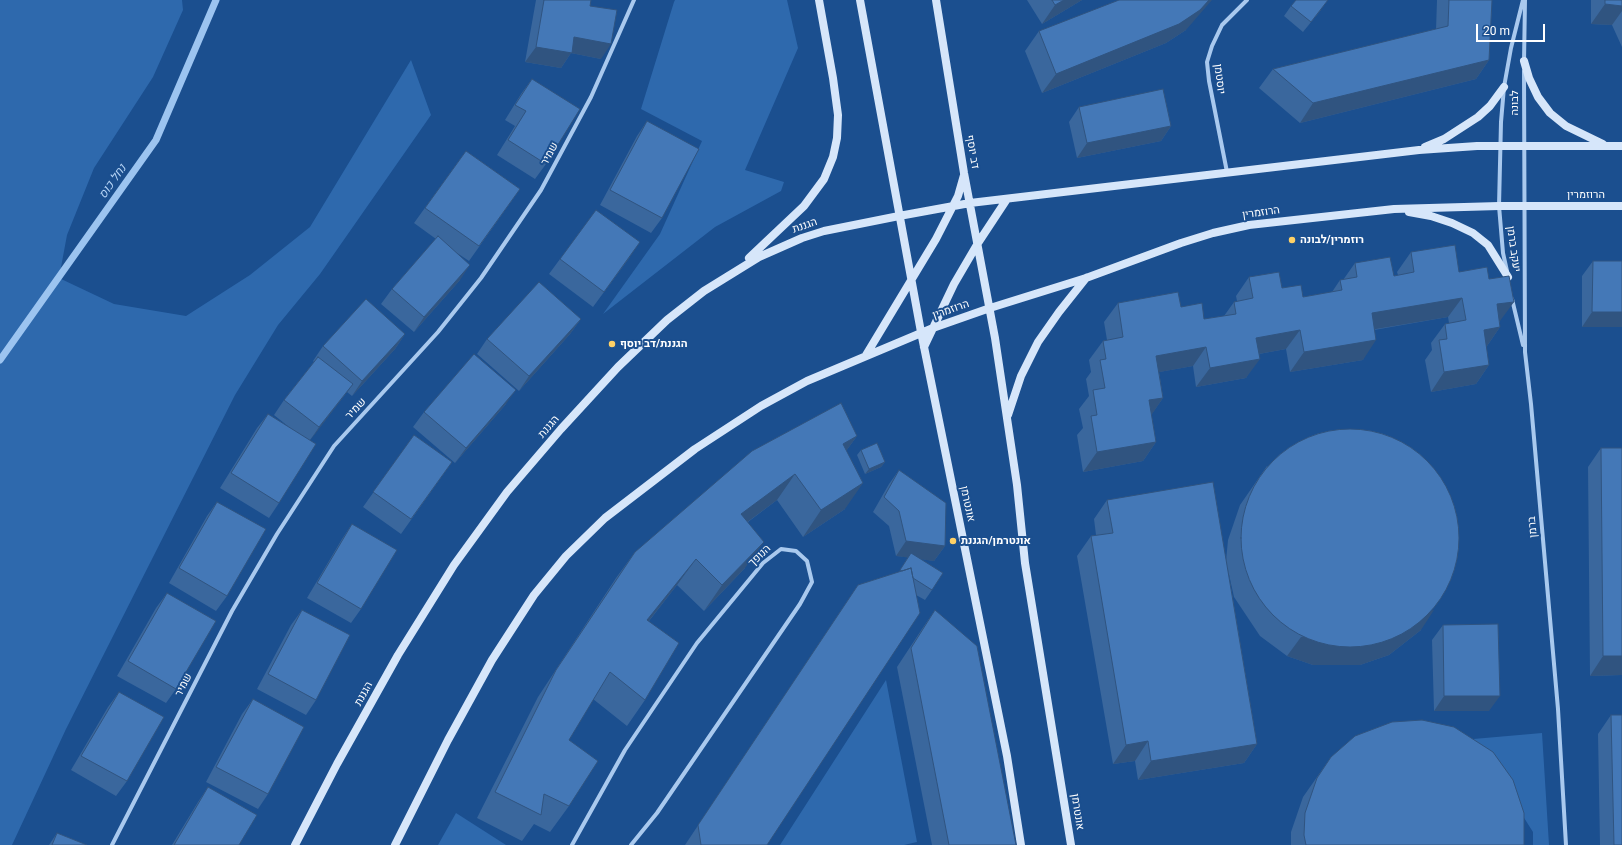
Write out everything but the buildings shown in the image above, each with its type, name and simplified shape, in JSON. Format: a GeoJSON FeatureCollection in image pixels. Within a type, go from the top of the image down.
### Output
{"type":"FeatureCollection","features":[{"type":"Feature","properties":{"kind":"main road"},"geometry":{"type":"LineString","coordinates":[[737,270],[804,206],[824,179],[833,157],[837,138],[838,115],[820,0]]}},
{"type":"Feature","properties":{"kind":"main road"},"geometry":{"type":"LineString","coordinates":[[860,0],[899,216]]}},
{"type":"Feature","properties":{"kind":"main road","name":"דב יוסף"},"geometry":{"type":"LineString","coordinates":[[936,0],[964,172],[990,308]]}},
{"type":"Feature","properties":{"kind":"main road"},"geometry":{"type":"LineString","coordinates":[[1524,61],[1529,78],[1538,97],[1550,113],[1566,126],[1605,145]]}},
{"type":"Feature","properties":{"kind":"main road"},"geometry":{"type":"LineString","coordinates":[[1419,150],[1444,139],[1478,117],[1490,106],[1504,87]]}},
{"type":"Feature","properties":{"kind":"main road"},"geometry":{"type":"LineString","coordinates":[[970,203],[1419,150],[1523,145],[1622,146]]}},
{"type":"Feature","properties":{"kind":"main road"},"geometry":{"type":"LineString","coordinates":[[866,355],[936,239],[958,196],[964,172]]}},
{"type":"Feature","properties":{"kind":"main road"},"geometry":{"type":"LineString","coordinates":[[924,347],[978,243],[1007,199]]}},
{"type":"Feature","properties":{"kind":"main road","name":"הגננת"},"geometry":{"type":"LineString","coordinates":[[295,845],[337,764],[398,655],[454,565],[508,492],[561,429],[618,367],[667,320],[704,291],[737,270],[759,257],[802,238],[824,231],[970,203]]}},
{"type":"Feature","properties":{"kind":"main road","name":"הרוזמרין"},"geometry":{"type":"LineString","coordinates":[[920,332],[1086,278],[1181,243],[1213,233],[1249,225],[1394,209],[1499,206],[1622,206]]}},
{"type":"Feature","properties":{"kind":"main road"},"geometry":{"type":"LineString","coordinates":[[1394,209],[1431,216],[1452,223],[1473,234],[1488,245],[1508,280]]}},
{"type":"Feature","properties":{"kind":"main road","name":"אונטרמן"},"geometry":{"type":"LineString","coordinates":[[899,216],[920,332],[1004,741],[1021,845]]}},
{"type":"Feature","properties":{"kind":"main road"},"geometry":{"type":"LineString","coordinates":[[1008,417],[1022,376],[1038,342],[1086,278]]}},
{"type":"Feature","properties":{"kind":"main road","name":"אונטרמן"},"geometry":{"type":"LineString","coordinates":[[990,308],[1008,417],[1025,563],[1071,845]]}},
{"type":"Feature","properties":{"kind":"main road"},"geometry":{"type":"LineString","coordinates":[[395,845],[448,740],[492,660],[534,595],[566,556],[605,518],[695,449],[761,406],[807,381],[920,332]]}},
{"type":"Feature","properties":{"kind":"street","name":"שמיר"},"geometry":{"type":"LineString","coordinates":[[112,845],[232,611],[277,534],[334,446],[438,332],[481,278],[541,190],[591,97],[634,0]]}},
{"type":"Feature","properties":{"kind":"street","name":"יוסטמן"},"geometry":{"type":"LineString","coordinates":[[1226,172],[1209,81],[1207,62],[1212,46],[1222,25],[1247,0]]}},
{"type":"Feature","properties":{"kind":"street","name":"לבונה"},"geometry":{"type":"LineString","coordinates":[[1524,0],[1524,206]]}},
{"type":"Feature","properties":{"kind":"street","name":"לבונה"},"geometry":{"type":"LineString","coordinates":[[1501,146],[1504,87],[1511,48],[1524,0]]}},
{"type":"Feature","properties":{"kind":"street","name":"יעקב ברמן"},"geometry":{"type":"LineString","coordinates":[[1501,146],[1499,206],[1503,253],[1508,280]]}},
{"type":"Feature","properties":{"kind":"street","name":"ברמן"},"geometry":{"type":"LineString","coordinates":[[1524,206],[1525,352],[1558,709],[1566,845]]}},
{"type":"Feature","properties":{"kind":"street"},"geometry":{"type":"LineString","coordinates":[[1510,291],[1525,352]]}},
{"type":"Feature","properties":{"kind":"street","name":"הנופך"},"geometry":{"type":"LineString","coordinates":[[572,845],[625,750],[697,642],[763,563],[781,549],[796,551],[807,561],[812,582],[800,604],[656,813],[631,845]]}},
{"type":"Feature","properties":{"kind":"shaded area"},"geometry":{"type":"Polygon","coordinates":[[[0,0],[182,0],[183,10],[153,77],[94,168],[67,235],[59,278],[114,304],[186,316],[250,275],[310,227],[411,60],[431,115],[320,274],[278,325],[235,395],[66,729],[12,845],[0,845],[0,0]]]}},
{"type":"Feature","properties":{"kind":"shaded area"},"geometry":{"type":"Polygon","coordinates":[[[675,0],[787,0],[798,48],[745,170],[784,182],[781,191],[715,227],[603,314],[660,234],[702,141],[641,109],[675,0]]]}},
{"type":"Feature","properties":{"kind":"shaded area"},"geometry":{"type":"Polygon","coordinates":[[[886,680],[917,842],[904,845],[780,845],[886,680]]]}},
{"type":"Feature","properties":{"kind":"shaded area"},"geometry":{"type":"Polygon","coordinates":[[[1542,733],[1549,845],[1533,845],[1533,832],[1500,780],[1462,740],[1542,733]]]}},
{"type":"Feature","properties":{"kind":"shaded area"},"geometry":{"type":"Polygon","coordinates":[[[456,813],[506,845],[438,845],[456,813]]]}},
{"type":"Feature","properties":{"kind":"waterway","name":"נחל כוס"},"geometry":{"type":"LineString","coordinates":[[0,360],[156,140],[216,0]]}},
{"type":"Feature","properties":{"kind":"place","name":"רוזמרין/לבונה"},"geometry":{"type":"Point","coordinates":[1292,240]}},
{"type":"Feature","properties":{"kind":"place","name":"הגננת/דב יוסף"},"geometry":{"type":"Point","coordinates":[612,344]}},
{"type":"Feature","properties":{"kind":"place","name":"אונטרמן/הגננת"},"geometry":{"type":"Point","coordinates":[953,541]}}]}
